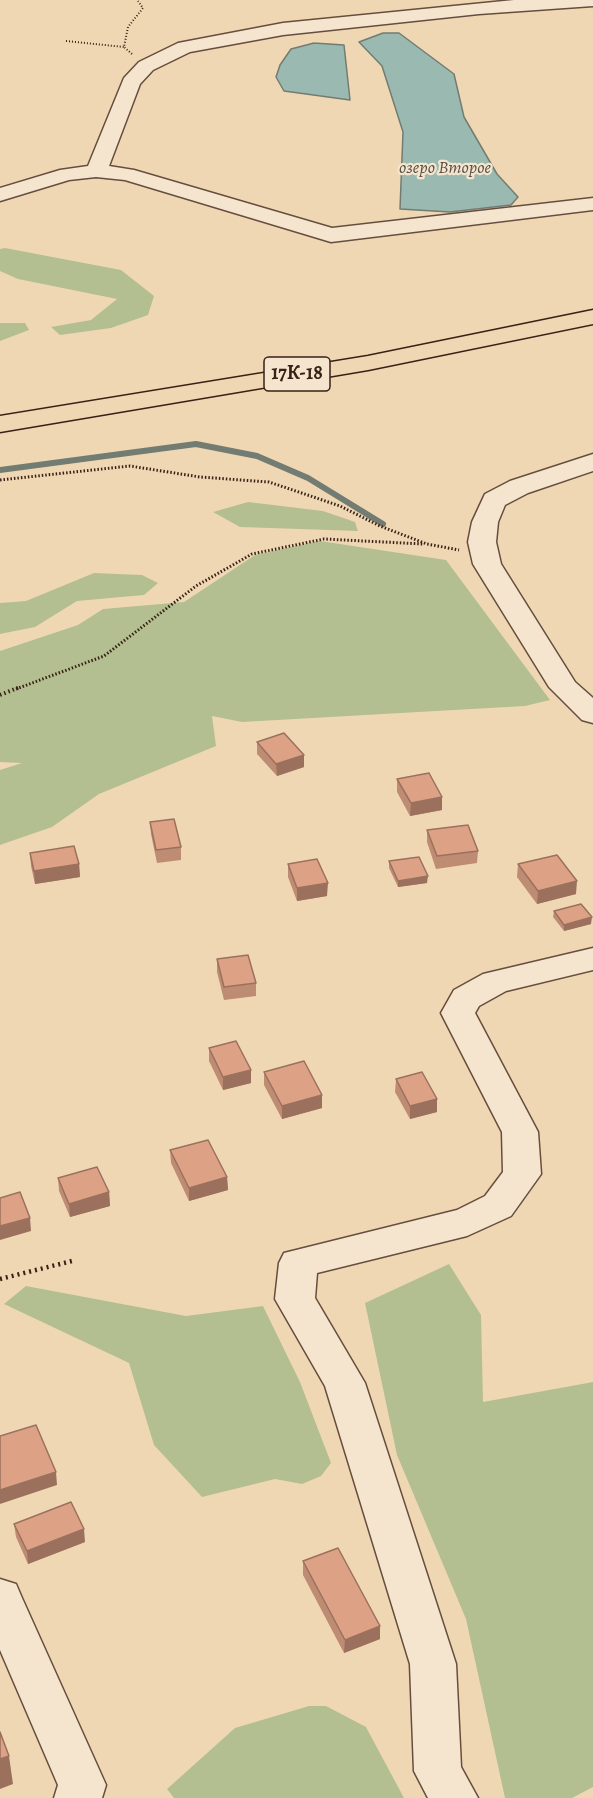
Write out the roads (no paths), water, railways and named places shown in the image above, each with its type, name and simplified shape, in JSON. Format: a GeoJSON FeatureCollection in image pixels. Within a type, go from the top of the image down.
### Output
{"type":"FeatureCollection","features":[{"type":"Feature","properties":{"kind":"main road","name":"17К-18"},"geometry":{"type":"LineString","coordinates":[[0,424],[368,363],[593,317]]}},
{"type":"Feature","properties":{"kind":"street"},"geometry":{"type":"LineString","coordinates":[[96,171],[131,82],[146,66],[185,47],[283,29],[479,8],[593,0]]}},
{"type":"Feature","properties":{"kind":"street"},"geometry":{"type":"LineString","coordinates":[[0,195],[67,174],[96,171],[127,174],[331,234],[593,204]]}},
{"type":"Feature","properties":{"kind":"street"},"geometry":{"type":"LineString","coordinates":[[593,462],[519,487],[494,500],[485,522],[484,549],[487,564],[564,687],[593,714]]}},
{"type":"Feature","properties":{"kind":"street"},"geometry":{"type":"LineString","coordinates":[[454,1798],[438,1771],[433,1664],[345,1383],[295,1299],[298,1263],[467,1222],[498,1206],[522,1174],[520,1132],[458,1013],[466,998],[495,982],[593,959]]}},
{"type":"Feature","properties":{"kind":"street"},"geometry":{"type":"LineString","coordinates":[[0,1598],[82,1785],[78,1798]]}},
{"type":"Feature","properties":{"kind":"water","name":"озеро Второе"},"geometry":{"type":"Polygon","coordinates":[[[383,33],[399,33],[454,74],[464,117],[497,174],[518,197],[511,205],[450,212],[400,209],[403,132],[382,66],[359,42],[383,33]]]}},
{"type":"Feature","properties":{"kind":"water"},"geometry":{"type":"Polygon","coordinates":[[[314,43],[344,45],[350,100],[284,91],[276,77],[280,65],[291,49],[314,43]]]}},
{"type":"Feature","properties":{"kind":"waterway"},"geometry":{"type":"LineString","coordinates":[[0,470],[196,444],[257,456],[308,478],[383,524]]}}]}
